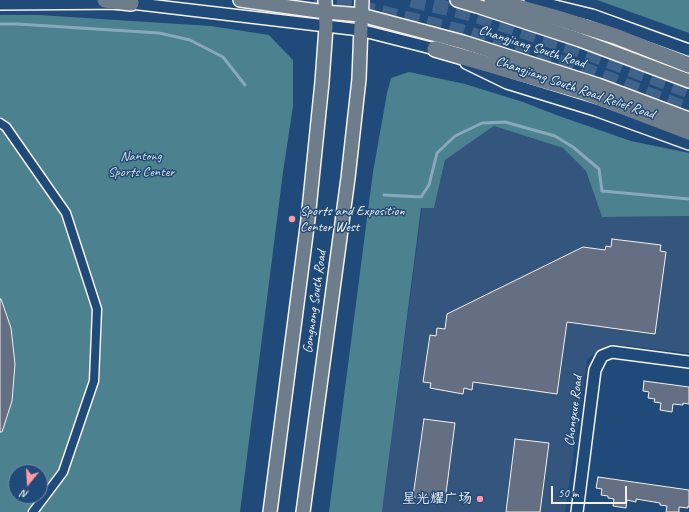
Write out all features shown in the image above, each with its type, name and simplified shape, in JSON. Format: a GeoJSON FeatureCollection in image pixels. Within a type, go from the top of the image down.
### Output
{"type":"FeatureCollection","features":[{"type":"Feature","properties":{"kind":"highway"},"geometry":{"type":"LineString","coordinates":[[105,0],[131,3]]}},
{"type":"Feature","properties":{"kind":"highway"},"geometry":{"type":"LineString","coordinates":[[492,0],[615,36],[689,65]]}},
{"type":"Feature","properties":{"kind":"highway"},"geometry":{"type":"LineString","coordinates":[[435,49],[584,92],[689,132]]}},
{"type":"Feature","properties":{"kind":"main road","name":"Changjiang South Road"},"geometry":{"type":"LineString","coordinates":[[240,0],[325,6],[361,15],[477,46],[598,85],[689,119]]}},
{"type":"Feature","properties":{"kind":"main road","name":"Gongnong South Road"},"geometry":{"type":"LineString","coordinates":[[303,512],[348,178],[359,79],[362,0]]}},
{"type":"Feature","properties":{"kind":"main road","name":"Changjiang South Road"},"geometry":{"type":"LineString","coordinates":[[457,0],[580,40],[689,81]]}},
{"type":"Feature","properties":{"kind":"main road","name":"Gongnong South Road"},"geometry":{"type":"LineString","coordinates":[[270,512],[308,219],[322,82],[326,27],[325,6]]}},
{"type":"Feature","properties":{"kind":"street"},"geometry":{"type":"LineString","coordinates":[[530,0],[592,15],[689,50]]}},
{"type":"Feature","properties":{"kind":"street","name":"Changjiang South Road Relief Road"},"geometry":{"type":"LineString","coordinates":[[0,4],[131,3],[360,30],[435,49],[507,83],[595,110],[689,144]]}},
{"type":"Feature","properties":{"kind":"street"},"geometry":{"type":"LineString","coordinates":[[0,123],[6,127],[66,213],[97,309],[94,381],[64,472],[33,512]]}},
{"type":"Feature","properties":{"kind":"street","name":"Chongxue Road"},"geometry":{"type":"LineString","coordinates":[[577,512],[595,370],[602,356],[612,352],[689,362]]}},
{"type":"Feature","properties":{"kind":"shaded area","name":"星光耀广场"},"geometry":{"type":"Polygon","coordinates":[[[494,126],[563,148],[586,171],[602,217],[689,216],[689,353],[610,344],[587,359],[565,512],[382,512],[422,207],[434,208],[445,160],[494,126]]]}},
{"type":"Feature","properties":{"kind":"green space"},"geometry":{"type":"Polygon","coordinates":[[[596,0],[689,0],[689,33],[600,1],[596,0]]]}},
{"type":"Feature","properties":{"kind":"green space","name":"Nantong Sports Center"},"geometry":{"type":"Polygon","coordinates":[[[0,15],[39,15],[211,26],[269,35],[293,60],[293,106],[283,172],[240,512],[0,512],[0,15]]]}},
{"type":"Feature","properties":{"kind":"green space"},"geometry":{"type":"Polygon","coordinates":[[[409,72],[465,84],[523,102],[631,141],[689,153],[689,216],[602,217],[586,171],[563,148],[494,126],[445,160],[434,208],[421,208],[382,512],[329,512],[373,172],[387,93],[391,78],[409,72]]]}},
{"type":"Feature","properties":{"kind":"building"},"geometry":{"type":"Polygon","coordinates":[[[612,239],[661,245],[660,251],[666,252],[655,334],[567,322],[557,394],[473,382],[472,390],[464,388],[463,394],[430,388],[431,383],[423,382],[430,335],[436,336],[437,328],[445,329],[447,314],[583,247],[605,250],[606,246],[611,247],[612,239]]]}},
{"type":"Feature","properties":{"kind":"building"},"geometry":{"type":"Polygon","coordinates":[[[0,299],[11,328],[15,364],[12,401],[2,432],[0,432],[0,299]]]}},
{"type":"Feature","properties":{"kind":"building"},"geometry":{"type":"Polygon","coordinates":[[[644,381],[689,387],[689,404],[673,404],[672,412],[660,410],[661,403],[654,402],[655,399],[648,398],[649,392],[643,391],[644,381]]]}},
{"type":"Feature","properties":{"kind":"building"},"geometry":{"type":"Polygon","coordinates":[[[424,419],[455,423],[445,501],[413,497],[424,419]]]}},
{"type":"Feature","properties":{"kind":"building"},"geometry":{"type":"Polygon","coordinates":[[[515,439],[549,443],[540,512],[506,512],[515,439]]]}},
{"type":"Feature","properties":{"kind":"building"},"geometry":{"type":"Polygon","coordinates":[[[598,477],[689,490],[689,507],[679,507],[679,512],[666,512],[667,506],[660,505],[660,503],[636,499],[636,502],[627,500],[626,508],[613,506],[614,499],[601,495],[602,489],[596,488],[598,477]]]}},
{"type":"Feature","properties":{"kind":"waterway"},"geometry":{"type":"LineString","coordinates":[[0,24],[159,33],[190,40],[223,57],[245,85]]}},
{"type":"Feature","properties":{"kind":"waterway"},"geometry":{"type":"LineString","coordinates":[[384,195],[421,197],[429,185],[437,153],[455,136],[482,123],[505,122],[555,136],[573,147],[599,169],[602,191],[689,199]]}},
{"type":"Feature","properties":{"kind":"tunnel"},"geometry":{"type":"LineString","coordinates":[[314,0],[352,6],[460,31],[585,70],[689,110]]}},
{"type":"Feature","properties":{"kind":"tunnel"},"geometry":{"type":"LineString","coordinates":[[411,0],[472,14],[588,53],[689,91]]}},
{"type":"Feature","properties":{"kind":"place","name":"Sports and Exposition Center West"},"geometry":{"type":"Point","coordinates":[292,219]}},
{"type":"Feature","properties":{"kind":"place","name":"星光耀广场"},"geometry":{"type":"Point","coordinates":[480,499]}}]}
